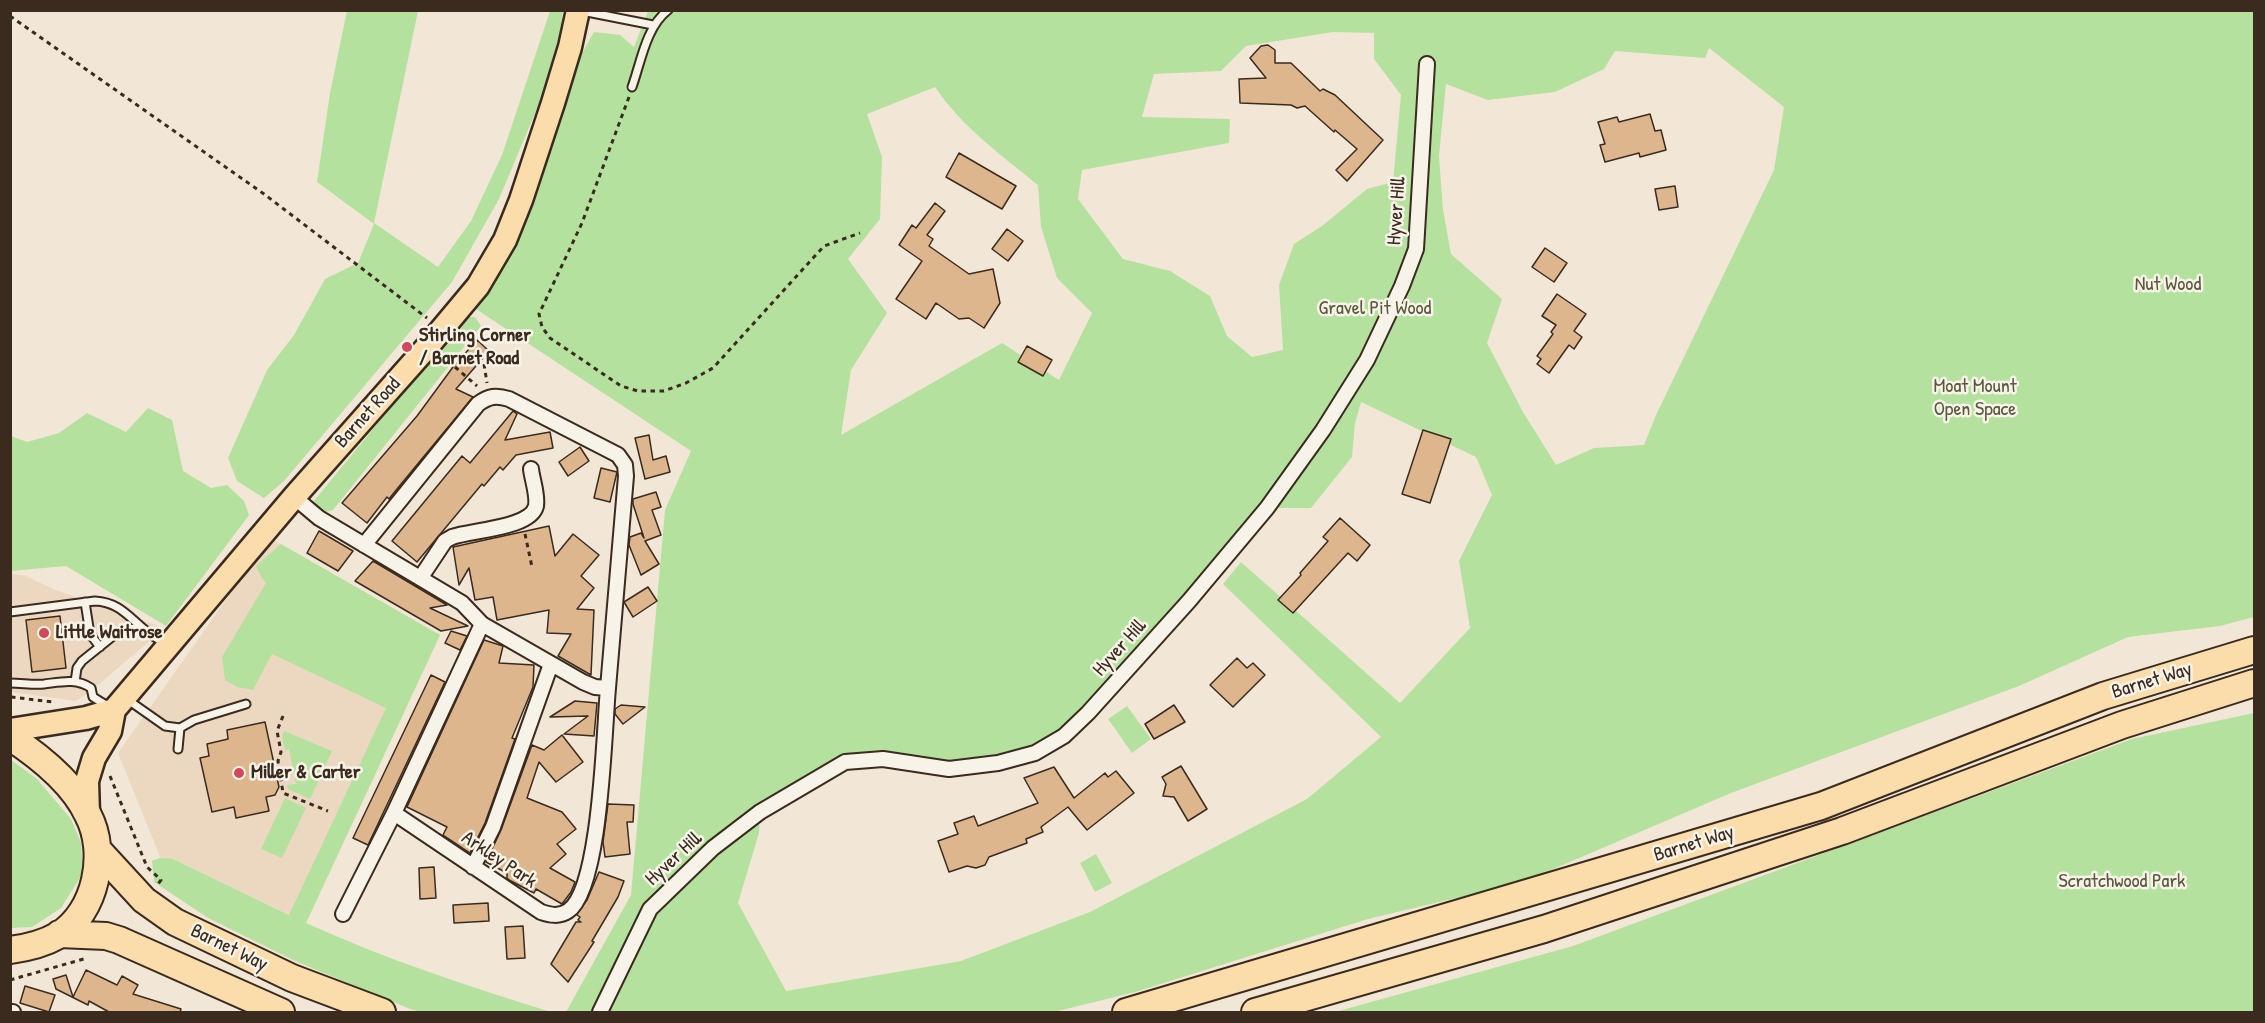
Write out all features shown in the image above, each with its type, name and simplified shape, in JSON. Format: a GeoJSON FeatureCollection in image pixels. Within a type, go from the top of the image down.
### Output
{"type":"FeatureCollection","features":[{"type":"Feature","properties":{"kind":"highway","name":"Barnet Way"},"geometry":{"type":"LineString","coordinates":[[1126,1012],[1821,806],[2103,696],[2254,650]]}},
{"type":"Feature","properties":{"kind":"highway","name":"Barnet Way"},"geometry":{"type":"LineString","coordinates":[[1255,1012],[1544,929],[1842,831],[2122,725],[2254,683]]}},
{"type":"Feature","properties":{"kind":"highway"},"geometry":{"type":"LineString","coordinates":[[10,737],[30,750],[59,777],[88,815],[98,850],[97,876],[90,896],[72,923],[59,934],[37,944],[11,950]]}},
{"type":"Feature","properties":{"kind":"highway","name":"Barnet Way"},"geometry":{"type":"LineString","coordinates":[[98,850],[144,900],[174,922],[292,978],[382,1012]]}},
{"type":"Feature","properties":{"kind":"highway","name":"Barnet Way"},"geometry":{"type":"LineString","coordinates":[[59,934],[106,936],[119,940],[281,1012]]}},
{"type":"Feature","properties":{"kind":"main road","name":"Barnet Road"},"geometry":{"type":"LineString","coordinates":[[88,815],[87,781],[94,759],[110,731],[119,704],[294,497],[478,286],[505,240],[533,166],[570,47],[579,10]]}},
{"type":"Feature","properties":{"kind":"main road"},"geometry":{"type":"LineString","coordinates":[[10,730],[86,718],[119,704]]}},
{"type":"Feature","properties":{"kind":"street","name":"Hyver Hill"},"geometry":{"type":"LineString","coordinates":[[600,1012],[650,909],[713,848],[760,812],[845,762],[883,759],[949,769],[998,764],[1035,753],[1064,736],[1088,713],[1189,601],[1272,501],[1323,430],[1367,360],[1402,286],[1416,249],[1427,64]]}},
{"type":"Feature","properties":{"kind":"street","name":"Arkley Park"},"geometry":{"type":"LineString","coordinates":[[394,813],[541,912],[558,915],[567,912],[574,905],[589,871],[608,688],[626,476],[625,465],[618,455],[509,399],[499,396],[490,397]]}},
{"type":"Feature","properties":{"kind":"street"},"geometry":{"type":"LineString","coordinates":[[364,545],[478,404],[490,397]]}},
{"type":"Feature","properties":{"kind":"street"},"geometry":{"type":"LineString","coordinates":[[421,577],[445,541],[452,537],[523,522],[532,514],[537,504],[531,469]]}},
{"type":"Feature","properties":{"kind":"street"},"geometry":{"type":"LineString","coordinates":[[294,497],[319,518],[462,603],[482,624],[583,682],[595,687],[608,688]]}},
{"type":"Feature","properties":{"kind":"street"},"geometry":{"type":"LineString","coordinates":[[343,914],[394,813],[482,624]]}},
{"type":"Feature","properties":{"kind":"street"},"geometry":{"type":"LineString","coordinates":[[473,867],[493,827],[551,664]]}},
{"type":"Feature","properties":{"kind":"lane"},"geometry":{"type":"LineString","coordinates":[[579,10],[653,25]]}},
{"type":"Feature","properties":{"kind":"lane"},"geometry":{"type":"LineString","coordinates":[[632,87],[653,25],[668,10]]}},
{"type":"Feature","properties":{"kind":"lane"},"geometry":{"type":"LineString","coordinates":[[10,612],[102,601],[128,614],[167,646]]}},
{"type":"Feature","properties":{"kind":"lane"},"geometry":{"type":"LineString","coordinates":[[85,602],[90,634],[100,646]]}},
{"type":"Feature","properties":{"kind":"lane"},"geometry":{"type":"LineString","coordinates":[[75,681],[77,668],[118,632],[135,628],[144,629]]}},
{"type":"Feature","properties":{"kind":"lane"},"geometry":{"type":"LineString","coordinates":[[10,683],[75,681],[91,688],[93,697],[119,704],[165,726],[180,728],[194,720],[246,704]]}},
{"type":"Feature","properties":{"kind":"lane"},"geometry":{"type":"LineString","coordinates":[[178,749],[180,728]]}},
{"type":"Feature","properties":{"kind":"path"},"geometry":{"type":"LineString","coordinates":[[10,16],[264,194],[442,329]]}},
{"type":"Feature","properties":{"kind":"path"},"geometry":{"type":"LineString","coordinates":[[632,87],[582,223],[539,314],[542,327],[550,338],[621,386],[638,391],[664,391],[686,383],[713,368],[824,246],[860,233]]}},
{"type":"Feature","properties":{"kind":"path"},"geometry":{"type":"LineString","coordinates":[[483,364],[490,397]]}},
{"type":"Feature","properties":{"kind":"path"},"geometry":{"type":"LineString","coordinates":[[455,367],[490,397]]}},
{"type":"Feature","properties":{"kind":"path"},"geometry":{"type":"LineString","coordinates":[[523,522],[532,567]]}},
{"type":"Feature","properties":{"kind":"path"},"geometry":{"type":"LineString","coordinates":[[10,697],[56,702]]}},
{"type":"Feature","properties":{"kind":"path"},"geometry":{"type":"LineString","coordinates":[[284,716],[277,731],[281,752],[278,761],[283,793],[328,811]]}},
{"type":"Feature","properties":{"kind":"path"},"geometry":{"type":"LineString","coordinates":[[106,768],[147,867],[161,880],[152,890]]}},
{"type":"Feature","properties":{"kind":"path"},"geometry":{"type":"LineString","coordinates":[[10,980],[94,955]]}},
{"type":"Feature","properties":{"kind":"shaded area"},"geometry":{"type":"Polygon","coordinates":[[[275,541],[440,635],[306,923],[173,859],[161,859],[118,753],[244,574],[275,541]]]}},
{"type":"Feature","properties":{"kind":"shaded area"},"geometry":{"type":"Polygon","coordinates":[[[11,574],[24,575],[53,589],[165,628],[76,701],[11,692],[11,574]]]}},
{"type":"Feature","properties":{"kind":"green space"},"geometry":{"type":"Polygon","coordinates":[[[347,11],[418,11],[374,223],[438,267],[471,221],[502,155],[550,11],[563,11],[560,33],[541,99],[499,199],[452,282],[284,481],[264,498],[237,481],[228,458],[267,370],[294,335],[325,279],[358,263],[374,224],[317,182],[330,93],[347,11]]]}},
{"type":"Feature","properties":{"kind":"green space"},"geometry":{"type":"Polygon","coordinates":[[[648,11],[2254,11],[2254,617],[2220,626],[2128,637],[2019,686],[1731,793],[1523,882],[1368,919],[1135,992],[1054,1012],[566,1012],[631,895],[665,510],[691,451],[473,307],[531,204],[560,121],[576,64],[594,32],[620,35],[634,47],[648,11]],[[1333,32],[1246,46],[1221,71],[1154,74],[1142,117],[1230,119],[1229,143],[1082,170],[1078,199],[1123,259],[1170,271],[1210,296],[1227,336],[1252,357],[1283,350],[1279,285],[1294,244],[1322,226],[1367,189],[1393,182],[1401,95],[1374,59],[1374,33],[1333,32]],[[1709,48],[1705,58],[1615,51],[1604,69],[1555,92],[1488,100],[1446,84],[1439,156],[1443,210],[1451,254],[1502,299],[1487,343],[1523,412],[1556,465],[1594,448],[1644,445],[1656,415],[1774,170],[1784,107],[1709,48]],[[935,87],[867,114],[882,157],[880,219],[848,259],[887,313],[851,370],[841,435],[1002,343],[1059,380],[1092,313],[1057,278],[1041,227],[1038,185],[970,128],[935,87]],[[1361,402],[1355,423],[1352,457],[1311,508],[1267,508],[1064,736],[998,763],[846,762],[760,812],[759,833],[738,903],[786,991],[961,961],[1090,912],[1307,799],[1381,737],[1223,584],[1241,562],[1400,703],[1470,628],[1459,561],[1492,495],[1476,457],[1361,402]]]}},
{"type":"Feature","properties":{"kind":"green space"},"geometry":{"type":"Polygon","coordinates":[[[465,317],[475,317],[481,326],[333,510],[323,513],[313,502],[465,317]]]}},
{"type":"Feature","properties":{"kind":"green space"},"geometry":{"type":"Polygon","coordinates":[[[148,408],[172,420],[183,471],[211,488],[227,485],[244,501],[249,515],[166,626],[66,566],[11,571],[11,436],[27,442],[59,433],[87,413],[126,432],[148,408]]]}},
{"type":"Feature","properties":{"kind":"green space"},"geometry":{"type":"Polygon","coordinates":[[[281,544],[440,635],[306,923],[396,960],[551,1012],[422,1012],[410,1009],[293,960],[208,918],[154,882],[152,861],[160,858],[173,859],[289,915],[386,708],[272,654],[253,690],[237,687],[225,680],[222,657],[266,583],[256,566],[281,544]]]}},
{"type":"Feature","properties":{"kind":"green space"},"geometry":{"type":"Polygon","coordinates":[[[1127,706],[1151,739],[1132,753],[1108,719],[1127,706]]]}},
{"type":"Feature","properties":{"kind":"green space","name":"Scratchwood Park"},"geometry":{"type":"Polygon","coordinates":[[[2254,713],[2254,1012],[1335,1012],[1573,946],[2132,739],[2254,713]]]}},
{"type":"Feature","properties":{"kind":"green space"},"geometry":{"type":"Polygon","coordinates":[[[284,731],[332,751],[310,799],[288,789],[287,785],[296,784],[289,749],[285,750],[282,736],[284,731]]]}},
{"type":"Feature","properties":{"kind":"green space"},"geometry":{"type":"Polygon","coordinates":[[[10,759],[37,779],[71,819],[81,843],[83,873],[61,908],[32,927],[11,928],[10,759]]]}},
{"type":"Feature","properties":{"kind":"green space"},"geometry":{"type":"Polygon","coordinates":[[[285,798],[306,808],[282,858],[261,849],[285,798]]]}},
{"type":"Feature","properties":{"kind":"green space"},"geometry":{"type":"Polygon","coordinates":[[[1096,854],[1112,883],[1095,892],[1080,863],[1096,854]]]}},
{"type":"Feature","properties":{"kind":"building"},"geometry":{"type":"Polygon","coordinates":[[[1268,45],[1275,50],[1275,63],[1291,63],[1320,91],[1323,89],[1335,95],[1383,140],[1347,181],[1336,170],[1357,149],[1305,106],[1297,108],[1291,105],[1240,103],[1239,79],[1266,78],[1250,58],[1261,46],[1268,45]]]}},
{"type":"Feature","properties":{"kind":"building"},"geometry":{"type":"Polygon","coordinates":[[[1650,114],[1655,131],[1661,130],[1666,150],[1640,157],[1639,153],[1605,162],[1600,145],[1605,144],[1598,122],[1617,117],[1619,122],[1650,114]]]}},
{"type":"Feature","properties":{"kind":"building"},"geometry":{"type":"Polygon","coordinates":[[[959,153],[1016,186],[1002,209],[946,177],[959,153]]]}},
{"type":"Feature","properties":{"kind":"building"},"geometry":{"type":"Polygon","coordinates":[[[1675,186],[1678,207],[1659,210],[1655,189],[1675,186]]]}},
{"type":"Feature","properties":{"kind":"building"},"geometry":{"type":"Polygon","coordinates":[[[935,203],[945,211],[927,235],[933,239],[929,246],[969,274],[993,269],[1000,303],[984,328],[969,318],[959,319],[936,303],[926,319],[896,299],[922,261],[899,245],[912,225],[916,228],[935,203]]]}},
{"type":"Feature","properties":{"kind":"building"},"geometry":{"type":"Polygon","coordinates":[[[1007,229],[1023,241],[1008,261],[992,249],[1007,229]]]}},
{"type":"Feature","properties":{"kind":"building"},"geometry":{"type":"Polygon","coordinates":[[[1545,248],[1567,263],[1554,282],[1532,267],[1545,248]]]}},
{"type":"Feature","properties":{"kind":"building"},"geometry":{"type":"Polygon","coordinates":[[[1557,294],[1586,314],[1574,331],[1582,337],[1574,349],[1569,345],[1549,373],[1537,364],[1541,359],[1537,356],[1553,334],[1551,332],[1556,325],[1542,316],[1557,294]]]}},
{"type":"Feature","properties":{"kind":"building"},"geometry":{"type":"Polygon","coordinates":[[[477,340],[489,351],[456,389],[473,397],[367,523],[342,503],[417,416],[453,367],[477,340]]]}},
{"type":"Feature","properties":{"kind":"building"},"geometry":{"type":"Polygon","coordinates":[[[1027,346],[1052,360],[1043,376],[1018,362],[1027,346]]]}},
{"type":"Feature","properties":{"kind":"building"},"geometry":{"type":"Polygon","coordinates":[[[513,411],[517,414],[505,440],[550,432],[553,448],[516,455],[503,470],[500,467],[484,486],[482,484],[417,562],[392,541],[462,456],[470,463],[513,411]]]}},
{"type":"Feature","properties":{"kind":"building"},"geometry":{"type":"Polygon","coordinates":[[[1423,430],[1451,439],[1430,503],[1402,494],[1423,430]]]}},
{"type":"Feature","properties":{"kind":"building"},"geometry":{"type":"Polygon","coordinates":[[[649,435],[653,460],[666,456],[670,472],[645,479],[635,438],[649,435]]]}},
{"type":"Feature","properties":{"kind":"building"},"geometry":{"type":"Polygon","coordinates":[[[580,447],[589,461],[568,476],[559,462],[580,447]]]}},
{"type":"Feature","properties":{"kind":"building"},"geometry":{"type":"Polygon","coordinates":[[[601,468],[617,472],[610,502],[594,498],[601,468]]]}},
{"type":"Feature","properties":{"kind":"building"},"geometry":{"type":"Polygon","coordinates":[[[656,492],[661,507],[652,510],[661,535],[645,541],[659,564],[641,575],[629,545],[630,537],[641,533],[644,538],[633,499],[656,492]]]}},
{"type":"Feature","properties":{"kind":"building"},"geometry":{"type":"Polygon","coordinates":[[[1340,518],[1370,545],[1357,561],[1348,553],[1293,613],[1278,600],[1328,541],[1323,537],[1340,518]]]}},
{"type":"Feature","properties":{"kind":"building"},"geometry":{"type":"Polygon","coordinates":[[[549,526],[555,556],[573,534],[599,555],[581,576],[594,588],[577,609],[594,610],[591,675],[558,656],[571,634],[547,633],[549,610],[497,620],[493,597],[475,600],[469,568],[459,585],[453,547],[549,526]]]}},
{"type":"Feature","properties":{"kind":"building"},"geometry":{"type":"Polygon","coordinates":[[[319,531],[353,551],[338,571],[307,553],[319,531]]]}},
{"type":"Feature","properties":{"kind":"building"},"geometry":{"type":"Polygon","coordinates":[[[373,561],[447,605],[430,608],[468,626],[441,631],[355,581],[373,561]]]}},
{"type":"Feature","properties":{"kind":"building"},"geometry":{"type":"Polygon","coordinates":[[[648,587],[657,601],[633,617],[624,602],[648,587]]]}},
{"type":"Feature","properties":{"kind":"building"},"geometry":{"type":"Polygon","coordinates":[[[60,616],[66,668],[32,672],[26,620],[60,616]]]}},
{"type":"Feature","properties":{"kind":"building"},"geometry":{"type":"Polygon","coordinates":[[[451,631],[467,636],[460,650],[445,643],[451,631]]]}},
{"type":"Feature","properties":{"kind":"building"},"geometry":{"type":"Polygon","coordinates":[[[484,640],[503,646],[499,663],[534,665],[533,687],[512,738],[515,739],[485,823],[470,853],[443,835],[447,827],[407,807],[484,640]]]}},
{"type":"Feature","properties":{"kind":"building"},"geometry":{"type":"Polygon","coordinates":[[[1237,658],[1247,668],[1253,663],[1265,675],[1233,707],[1210,685],[1237,658]]]}},
{"type":"Feature","properties":{"kind":"building"},"geometry":{"type":"Polygon","coordinates":[[[431,675],[445,682],[368,845],[353,838],[431,675]]]}},
{"type":"Feature","properties":{"kind":"building"},"geometry":{"type":"Polygon","coordinates":[[[575,701],[597,703],[594,736],[564,734],[588,716],[550,717],[575,701]]]}},
{"type":"Feature","properties":{"kind":"building"},"geometry":{"type":"Polygon","coordinates":[[[621,705],[645,707],[623,724],[615,714],[615,709],[621,705]]]}},
{"type":"Feature","properties":{"kind":"building"},"geometry":{"type":"Polygon","coordinates":[[[1174,705],[1185,722],[1154,739],[1145,724],[1174,705]]]}},
{"type":"Feature","properties":{"kind":"building","name":"Miller & Carter"},"geometry":{"type":"Polygon","coordinates":[[[265,722],[279,787],[275,795],[266,797],[269,811],[236,818],[234,807],[212,812],[200,758],[209,756],[207,744],[228,739],[227,730],[265,722]]]}},
{"type":"Feature","properties":{"kind":"building"},"geometry":{"type":"Polygon","coordinates":[[[562,735],[583,762],[556,782],[539,762],[527,798],[562,812],[576,829],[557,844],[566,854],[550,868],[575,882],[562,904],[536,889],[534,893],[509,880],[507,873],[486,862],[501,830],[532,745],[544,750],[562,735]]]}},
{"type":"Feature","properties":{"kind":"building"},"geometry":{"type":"Polygon","coordinates":[[[1181,766],[1207,809],[1188,821],[1174,797],[1163,796],[1166,784],[1162,777],[1181,766]]]}},
{"type":"Feature","properties":{"kind":"building"},"geometry":{"type":"Polygon","coordinates":[[[1054,767],[1074,798],[1105,773],[1108,777],[1116,771],[1134,793],[1087,830],[1068,807],[1041,827],[1043,832],[1026,839],[1027,843],[989,857],[985,865],[976,868],[967,866],[949,872],[938,841],[958,834],[954,823],[974,816],[978,826],[1038,803],[1024,778],[1054,767]]]}},
{"type":"Feature","properties":{"kind":"building"},"geometry":{"type":"Polygon","coordinates":[[[608,804],[634,805],[633,822],[627,822],[630,854],[605,857],[603,842],[608,804]]]}},
{"type":"Feature","properties":{"kind":"building"},"geometry":{"type":"Polygon","coordinates":[[[434,867],[436,898],[420,899],[419,868],[434,867]]]}},
{"type":"Feature","properties":{"kind":"building"},"geometry":{"type":"Polygon","coordinates":[[[599,872],[624,881],[618,897],[592,941],[594,942],[568,982],[551,964],[576,922],[581,922],[578,920],[580,917],[577,915],[578,912],[587,900],[599,872]]]}},
{"type":"Feature","properties":{"kind":"building"},"geometry":{"type":"Polygon","coordinates":[[[488,903],[489,921],[454,923],[453,905],[488,903]]]}},
{"type":"Feature","properties":{"kind":"building"},"geometry":{"type":"Polygon","coordinates":[[[523,926],[525,958],[507,959],[505,927],[523,926]]]}},
{"type":"Feature","properties":{"kind":"building"},"geometry":{"type":"Polygon","coordinates":[[[86,970],[117,985],[122,976],[138,985],[133,994],[181,1009],[180,1012],[109,1012],[89,1001],[88,1005],[56,989],[53,979],[66,975],[73,997],[86,970]]]}},
{"type":"Feature","properties":{"kind":"building"},"geometry":{"type":"Polygon","coordinates":[[[25,986],[55,995],[49,1012],[20,1003],[25,986]]]}},
{"type":"Feature","properties":{"kind":"place","name":"Stirling Corner / Barnet Road"},"geometry":{"type":"Point","coordinates":[407,347]}},
{"type":"Feature","properties":{"kind":"place","name":"Little Waitrose"},"geometry":{"type":"Point","coordinates":[44,633]}},
{"type":"Feature","properties":{"kind":"place","name":"Miller & Carter"},"geometry":{"type":"Point","coordinates":[239,773]}},
{"type":"Feature","properties":{"kind":"park label","name":"Nut Wood"},"geometry":{"type":"Point","coordinates":[2168,285]}},
{"type":"Feature","properties":{"kind":"park label","name":"Gravel Pit Wood"},"geometry":{"type":"Point","coordinates":[1375,309]}},
{"type":"Feature","properties":{"kind":"park label","name":"Moat Mount Open Space"},"geometry":{"type":"Point","coordinates":[1975,398]}}]}
